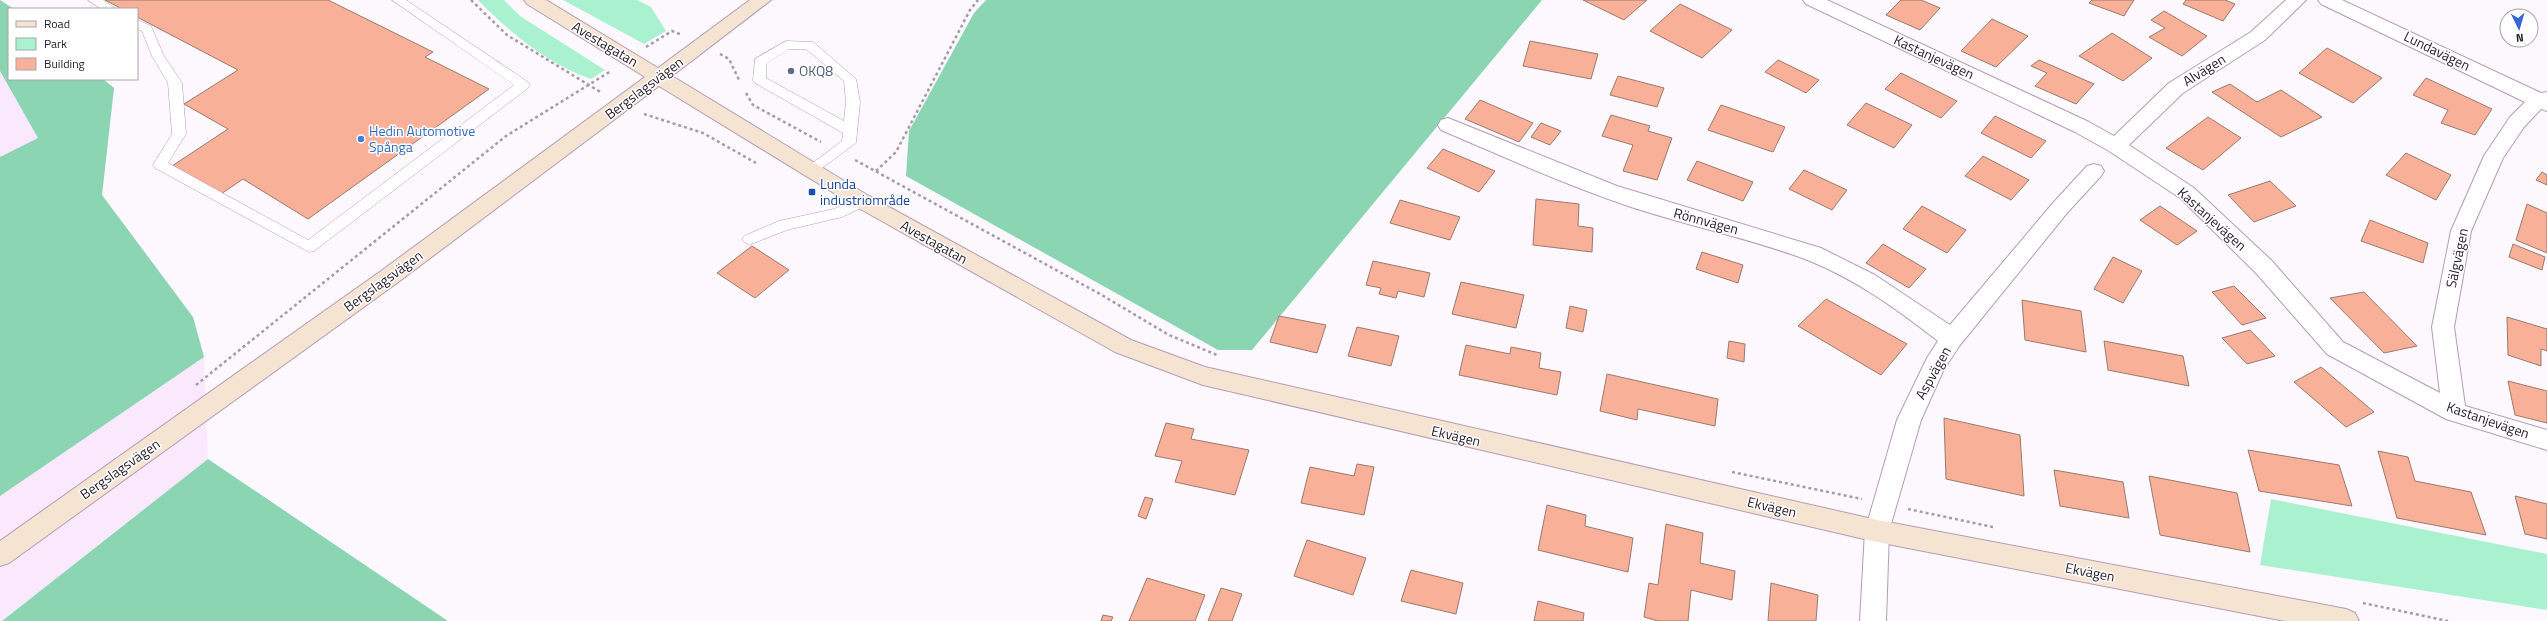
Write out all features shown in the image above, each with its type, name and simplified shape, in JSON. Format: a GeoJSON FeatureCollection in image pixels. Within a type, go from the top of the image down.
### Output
{"type":"FeatureCollection","features":[{"type":"Feature","properties":{"kind":"street","name":"Avestagatan"},"geometry":{"type":"LineString","coordinates":[[533,0],[620,55],[660,77],[862,201],[1123,346],[1203,376]]}},
{"type":"Feature","properties":{"kind":"street","name":"Bergslagsvägen"},"geometry":{"type":"LineString","coordinates":[[0,555],[370,290],[660,77],[762,0]]}},
{"type":"Feature","properties":{"kind":"street","name":"Kastanjevägen"},"geometry":{"type":"LineString","coordinates":[[1812,0],[2082,127],[2116,146],[2187,193],[2264,267],[2335,348],[2454,412],[2547,440]]}},
{"type":"Feature","properties":{"kind":"street","name":"Alvägen"},"geometry":{"type":"LineString","coordinates":[[2116,146],[2176,88],[2258,36],[2297,0]]}},
{"type":"Feature","properties":{"kind":"street","name":"Lundavägen"},"geometry":{"type":"LineString","coordinates":[[2327,0],[2544,101]]}},
{"type":"Feature","properties":{"kind":"street","name":"Sälgvägen"},"geometry":{"type":"LineString","coordinates":[[2454,412],[2443,327],[2461,231],[2494,156],[2517,122],[2544,101]]}},
{"type":"Feature","properties":{"kind":"street","name":"Rönnvägen"},"geometry":{"type":"LineString","coordinates":[[1448,125],[1556,172],[1666,210],[1738,229],[1814,254],[1912,308],[1952,338]]}},
{"type":"Feature","properties":{"kind":"street","name":"Aspvägen"},"geometry":{"type":"LineString","coordinates":[[1873,621],[1877,531],[1908,420],[1935,364],[1952,338],[2060,208],[2094,171]]}},
{"type":"Feature","properties":{"kind":"street","name":"Ekvägen"},"geometry":{"type":"LineString","coordinates":[[1203,376],[1413,426],[1877,531],[2350,611]]}},
{"type":"Feature","properties":{"kind":"lane"},"geometry":{"type":"LineString","coordinates":[[94,0],[108,8]]}},
{"type":"Feature","properties":{"kind":"lane"},"geometry":{"type":"LineString","coordinates":[[138,24],[147,29],[158,56],[175,83],[179,134],[160,165],[309,247],[523,85],[398,0]]}},
{"type":"Feature","properties":{"kind":"lane"},"geometry":{"type":"LineString","coordinates":[[811,171],[839,152],[849,142],[853,102],[850,79],[809,45],[786,45],[760,62],[760,80],[849,130]]}},
{"type":"Feature","properties":{"kind":"lane"},"geometry":{"type":"LineString","coordinates":[[749,240],[784,225],[837,213],[862,201]]}},
{"type":"Feature","properties":{"kind":"path"},"geometry":{"type":"LineString","coordinates":[[190,390],[207,373],[506,136],[590,86],[506,35],[471,0]]}},
{"type":"Feature","properties":{"kind":"path"},"geometry":{"type":"LineString","coordinates":[[876,171],[896,152],[966,17],[978,0]]}},
{"type":"Feature","properties":{"kind":"path"},"geometry":{"type":"LineString","coordinates":[[702,45],[729,59],[753,105],[1100,294],[1169,335],[1224,358]]}},
{"type":"Feature","properties":{"kind":"path"},"geometry":{"type":"LineString","coordinates":[[1730,472],[2000,528]]}},
{"type":"Feature","properties":{"kind":"path"},"geometry":{"type":"LineString","coordinates":[[2350,611],[2448,621]]}},
{"type":"Feature","properties":{"kind":"shaded area"},"geometry":{"type":"Polygon","coordinates":[[[0,0],[12,8],[8,8],[8,80],[104,80],[114,88],[102,195],[193,317],[204,357],[208,459],[2,621],[0,621],[0,0]]]}},
{"type":"Feature","properties":{"kind":"green space"},"geometry":{"type":"Polygon","coordinates":[[[0,0],[12,8],[8,8],[8,80],[104,80],[114,88],[102,195],[193,317],[204,357],[0,496],[0,157],[38,138],[0,71],[0,0]]]}},
{"type":"Feature","properties":{"kind":"green space"},"geometry":{"type":"Polygon","coordinates":[[[478,0],[504,0],[520,16],[605,70],[591,79],[560,65],[530,46],[516,35],[478,0]]]}},
{"type":"Feature","properties":{"kind":"green space"},"geometry":{"type":"Polygon","coordinates":[[[563,0],[637,0],[651,7],[666,31],[644,44],[563,0]]]}},
{"type":"Feature","properties":{"kind":"green space"},"geometry":{"type":"Polygon","coordinates":[[[986,0],[1542,0],[1252,350],[1218,350],[906,176],[909,131],[974,13],[986,0]]]}},
{"type":"Feature","properties":{"kind":"green space"},"geometry":{"type":"Polygon","coordinates":[[[208,459],[448,621],[2,621],[208,459]]]}},
{"type":"Feature","properties":{"kind":"green space"},"geometry":{"type":"Polygon","coordinates":[[[2271,499],[2547,554],[2547,610],[2260,565],[2271,499]]]}},
{"type":"Feature","properties":{"kind":"building"},"geometry":{"type":"Polygon","coordinates":[[[105,0],[328,0],[433,52],[425,57],[489,89],[308,219],[243,179],[221,194],[172,166],[228,129],[184,104],[238,70],[138,18],[138,8],[120,8],[105,0]]]}},
{"type":"Feature","properties":{"kind":"building"},"geometry":{"type":"Polygon","coordinates":[[[1583,0],[1647,0],[1624,20],[1583,0]]]}},
{"type":"Feature","properties":{"kind":"building"},"geometry":{"type":"Polygon","coordinates":[[[1901,0],[1921,0],[1940,8],[1920,30],[1886,15],[1901,0]]]}},
{"type":"Feature","properties":{"kind":"building"},"geometry":{"type":"Polygon","coordinates":[[[2092,0],[2134,0],[2124,16],[2089,3],[2092,0]]]}},
{"type":"Feature","properties":{"kind":"building"},"geometry":{"type":"Polygon","coordinates":[[[2186,0],[2225,0],[2235,4],[2223,21],[2183,4],[2186,0]]]}},
{"type":"Feature","properties":{"kind":"building"},"geometry":{"type":"Polygon","coordinates":[[[1680,4],[1732,30],[1702,58],[1650,31],[1680,4]]]}},
{"type":"Feature","properties":{"kind":"building"},"geometry":{"type":"Polygon","coordinates":[[[2164,11],[2207,36],[2182,56],[2149,37],[2165,28],[2151,20],[2164,11]]]}},
{"type":"Feature","properties":{"kind":"building"},"geometry":{"type":"Polygon","coordinates":[[[1992,19],[2028,36],[1996,67],[1961,51],[1992,19]]]}},
{"type":"Feature","properties":{"kind":"building"},"geometry":{"type":"Polygon","coordinates":[[[2112,33],[2152,58],[2123,81],[2079,56],[2112,33]]]}},
{"type":"Feature","properties":{"kind":"building"},"geometry":{"type":"Polygon","coordinates":[[[1530,41],[1598,54],[1591,79],[1523,66],[1530,41]]]}},
{"type":"Feature","properties":{"kind":"building"},"geometry":{"type":"Polygon","coordinates":[[[2327,48],[2382,78],[2353,103],[2299,73],[2327,48]]]}},
{"type":"Feature","properties":{"kind":"building"},"geometry":{"type":"Polygon","coordinates":[[[1778,60],[1819,80],[1806,93],[1765,72],[1778,60]]]}},
{"type":"Feature","properties":{"kind":"building"},"geometry":{"type":"Polygon","coordinates":[[[2039,60],[2094,84],[2076,104],[2035,86],[2047,73],[2031,66],[2039,60]]]}},
{"type":"Feature","properties":{"kind":"building"},"geometry":{"type":"Polygon","coordinates":[[[1901,73],[1957,101],[1941,118],[1885,89],[1901,73]]]}},
{"type":"Feature","properties":{"kind":"building"},"geometry":{"type":"Polygon","coordinates":[[[1618,76],[1664,88],[1657,107],[1610,95],[1618,76]]]}},
{"type":"Feature","properties":{"kind":"building"},"geometry":{"type":"Polygon","coordinates":[[[2426,78],[2492,109],[2475,135],[2441,123],[2448,110],[2413,95],[2426,78]]]}},
{"type":"Feature","properties":{"kind":"building"},"geometry":{"type":"Polygon","coordinates":[[[2230,84],[2257,102],[2281,90],[2322,117],[2281,137],[2212,92],[2230,84]]]}},
{"type":"Feature","properties":{"kind":"building"},"geometry":{"type":"Polygon","coordinates":[[[1480,100],[1533,123],[1519,142],[1465,119],[1480,100]]]}},
{"type":"Feature","properties":{"kind":"building"},"geometry":{"type":"Polygon","coordinates":[[[1866,103],[1912,125],[1894,148],[1847,125],[1866,103]]]}},
{"type":"Feature","properties":{"kind":"building"},"geometry":{"type":"Polygon","coordinates":[[[1721,105],[1785,127],[1773,152],[1708,130],[1721,105]]]}},
{"type":"Feature","properties":{"kind":"building"},"geometry":{"type":"Polygon","coordinates":[[[1611,115],[1650,126],[1648,131],[1672,138],[1657,180],[1623,171],[1633,145],[1602,136],[1611,115]]]}},
{"type":"Feature","properties":{"kind":"building"},"geometry":{"type":"Polygon","coordinates":[[[1995,116],[2046,141],[2031,158],[1981,133],[1995,116]]]}},
{"type":"Feature","properties":{"kind":"building"},"geometry":{"type":"Polygon","coordinates":[[[2208,117],[2241,138],[2203,170],[2166,148],[2208,117]]]}},
{"type":"Feature","properties":{"kind":"building"},"geometry":{"type":"Polygon","coordinates":[[[1541,123],[1561,131],[1550,145],[1531,137],[1541,123]]]}},
{"type":"Feature","properties":{"kind":"building"},"geometry":{"type":"Polygon","coordinates":[[[1443,149],[1495,171],[1479,192],[1427,168],[1443,149]]]}},
{"type":"Feature","properties":{"kind":"building"},"geometry":{"type":"Polygon","coordinates":[[[2406,153],[2451,175],[2436,200],[2386,175],[2406,153]]]}},
{"type":"Feature","properties":{"kind":"building"},"geometry":{"type":"Polygon","coordinates":[[[1983,156],[2029,180],[2011,200],[1965,176],[1983,156]]]}},
{"type":"Feature","properties":{"kind":"building"},"geometry":{"type":"Polygon","coordinates":[[[1697,161],[1753,182],[1743,201],[1687,180],[1697,161]]]}},
{"type":"Feature","properties":{"kind":"building"},"geometry":{"type":"Polygon","coordinates":[[[1804,170],[1847,190],[1832,210],[1789,189],[1804,170]]]}},
{"type":"Feature","properties":{"kind":"building"},"geometry":{"type":"Polygon","coordinates":[[[2542,172],[2547,175],[2547,185],[2536,180],[2542,172]]]}},
{"type":"Feature","properties":{"kind":"building"},"geometry":{"type":"Polygon","coordinates":[[[2270,181],[2296,206],[2254,222],[2228,195],[2270,181]]]}},
{"type":"Feature","properties":{"kind":"building"},"geometry":{"type":"Polygon","coordinates":[[[1536,199],[1579,204],[1578,226],[1593,228],[1592,252],[1533,245],[1536,199]]]}},
{"type":"Feature","properties":{"kind":"building"},"geometry":{"type":"Polygon","coordinates":[[[1400,200],[1460,217],[1450,240],[1390,223],[1400,200]]]}},
{"type":"Feature","properties":{"kind":"building"},"geometry":{"type":"Polygon","coordinates":[[[2527,204],[2547,213],[2547,253],[2516,240],[2527,204]]]}},
{"type":"Feature","properties":{"kind":"building"},"geometry":{"type":"Polygon","coordinates":[[[1922,206],[1966,230],[1947,253],[1903,229],[1922,206]]]}},
{"type":"Feature","properties":{"kind":"building"},"geometry":{"type":"Polygon","coordinates":[[[2160,206],[2197,231],[2177,245],[2140,220],[2160,206]]]}},
{"type":"Feature","properties":{"kind":"building"},"geometry":{"type":"Polygon","coordinates":[[[2370,220],[2428,243],[2423,263],[2361,241],[2370,220]]]}},
{"type":"Feature","properties":{"kind":"building"},"geometry":{"type":"Polygon","coordinates":[[[1883,244],[1926,269],[1909,288],[1866,263],[1883,244]]]}},
{"type":"Feature","properties":{"kind":"building"},"geometry":{"type":"Polygon","coordinates":[[[2513,244],[2545,257],[2542,270],[2509,257],[2513,244]]]}},
{"type":"Feature","properties":{"kind":"building"},"geometry":{"type":"Polygon","coordinates":[[[752,246],[789,270],[755,298],[717,273],[752,246]]]}},
{"type":"Feature","properties":{"kind":"building"},"geometry":{"type":"Polygon","coordinates":[[[1702,252],[1743,265],[1738,283],[1696,269],[1702,252]]]}},
{"type":"Feature","properties":{"kind":"building"},"geometry":{"type":"Polygon","coordinates":[[[2113,257],[2142,271],[2123,303],[2094,289],[2113,257]]]}},
{"type":"Feature","properties":{"kind":"building"},"geometry":{"type":"Polygon","coordinates":[[[1373,261],[1430,273],[1424,297],[1398,291],[1396,298],[1379,294],[1381,288],[1366,285],[1373,261]]]}},
{"type":"Feature","properties":{"kind":"building"},"geometry":{"type":"Polygon","coordinates":[[[1461,282],[1524,295],[1516,328],[1452,314],[1461,282]]]}},
{"type":"Feature","properties":{"kind":"building"},"geometry":{"type":"Polygon","coordinates":[[[2234,286],[2266,318],[2242,325],[2212,292],[2234,286]]]}},
{"type":"Feature","properties":{"kind":"building"},"geometry":{"type":"Polygon","coordinates":[[[2364,292],[2417,346],[2384,353],[2330,298],[2364,292]]]}},
{"type":"Feature","properties":{"kind":"building"},"geometry":{"type":"Polygon","coordinates":[[[1826,299],[1907,344],[1881,375],[1798,326],[1826,299]]]}},
{"type":"Feature","properties":{"kind":"building"},"geometry":{"type":"Polygon","coordinates":[[[2022,300],[2081,311],[2086,352],[2025,340],[2022,300]]]}},
{"type":"Feature","properties":{"kind":"building"},"geometry":{"type":"Polygon","coordinates":[[[1570,306],[1587,310],[1583,332],[1566,328],[1570,306]]]}},
{"type":"Feature","properties":{"kind":"building"},"geometry":{"type":"Polygon","coordinates":[[[1279,316],[1326,325],[1317,353],[1270,342],[1279,316]]]}},
{"type":"Feature","properties":{"kind":"building"},"geometry":{"type":"Polygon","coordinates":[[[2507,317],[2547,329],[2547,351],[2541,349],[2541,366],[2508,355],[2507,317]]]}},
{"type":"Feature","properties":{"kind":"building"},"geometry":{"type":"Polygon","coordinates":[[[1357,327],[1399,336],[1391,366],[1348,356],[1357,327]]]}},
{"type":"Feature","properties":{"kind":"building"},"geometry":{"type":"Polygon","coordinates":[[[2250,330],[2275,356],[2247,364],[2222,338],[2250,330]]]}},
{"type":"Feature","properties":{"kind":"building"},"geometry":{"type":"Polygon","coordinates":[[[1729,341],[1745,344],[1744,362],[1727,358],[1729,341]]]}},
{"type":"Feature","properties":{"kind":"building"},"geometry":{"type":"Polygon","coordinates":[[[2104,341],[2183,356],[2189,386],[2108,370],[2104,341]]]}},
{"type":"Feature","properties":{"kind":"building"},"geometry":{"type":"Polygon","coordinates":[[[1466,345],[1510,354],[1511,347],[1541,353],[1539,368],[1561,372],[1557,395],[1459,375],[1466,345]]]}},
{"type":"Feature","properties":{"kind":"building"},"geometry":{"type":"Polygon","coordinates":[[[2321,367],[2374,412],[2346,427],[2294,382],[2321,367]]]}},
{"type":"Feature","properties":{"kind":"building"},"geometry":{"type":"Polygon","coordinates":[[[1607,374],[1718,399],[1715,426],[1638,409],[1637,420],[1600,411],[1607,374]]]}},
{"type":"Feature","properties":{"kind":"building"},"geometry":{"type":"Polygon","coordinates":[[[2508,381],[2547,391],[2547,423],[2515,415],[2508,381]]]}},
{"type":"Feature","properties":{"kind":"building"},"geometry":{"type":"Polygon","coordinates":[[[1944,418],[2020,435],[2024,496],[1946,479],[1944,418]]]}},
{"type":"Feature","properties":{"kind":"building"},"geometry":{"type":"Polygon","coordinates":[[[1166,423],[1194,429],[1191,439],[1249,450],[1235,495],[1175,482],[1182,461],[1155,456],[1166,423]]]}},
{"type":"Feature","properties":{"kind":"building"},"geometry":{"type":"Polygon","coordinates":[[[2248,450],[2339,465],[2352,506],[2259,491],[2248,450]]]}},
{"type":"Feature","properties":{"kind":"building"},"geometry":{"type":"Polygon","coordinates":[[[2378,451],[2408,457],[2415,481],[2471,492],[2486,535],[2397,518],[2378,451]]]}},
{"type":"Feature","properties":{"kind":"building"},"geometry":{"type":"Polygon","coordinates":[[[1357,464],[1374,467],[1364,515],[1301,503],[1310,467],[1354,476],[1357,464]]]}},
{"type":"Feature","properties":{"kind":"building"},"geometry":{"type":"Polygon","coordinates":[[[2054,470],[2123,482],[2129,518],[2060,506],[2054,470]]]}},
{"type":"Feature","properties":{"kind":"building"},"geometry":{"type":"Polygon","coordinates":[[[2149,476],[2237,493],[2250,552],[2160,535],[2149,476]]]}},
{"type":"Feature","properties":{"kind":"building"},"geometry":{"type":"Polygon","coordinates":[[[2515,496],[2547,504],[2547,539],[2525,534],[2515,496]]]}},
{"type":"Feature","properties":{"kind":"building"},"geometry":{"type":"Polygon","coordinates":[[[1145,497],[1153,499],[1146,519],[1138,516],[1145,497]]]}},
{"type":"Feature","properties":{"kind":"building"},"geometry":{"type":"Polygon","coordinates":[[[1547,505],[1586,515],[1585,526],[1633,538],[1628,572],[1538,550],[1547,505]]]}},
{"type":"Feature","properties":{"kind":"building"},"geometry":{"type":"Polygon","coordinates":[[[1666,524],[1703,533],[1700,563],[1735,571],[1732,600],[1691,590],[1688,621],[1658,621],[1644,617],[1649,583],[1658,585],[1666,524]]]}},
{"type":"Feature","properties":{"kind":"building"},"geometry":{"type":"Polygon","coordinates":[[[1307,540],[1366,558],[1353,595],[1294,576],[1307,540]]]}},
{"type":"Feature","properties":{"kind":"building"},"geometry":{"type":"Polygon","coordinates":[[[1411,570],[1463,583],[1456,614],[1401,601],[1411,570]]]}},
{"type":"Feature","properties":{"kind":"building"},"geometry":{"type":"Polygon","coordinates":[[[1147,578],[1205,595],[1195,621],[1129,621],[1147,578]]]}},
{"type":"Feature","properties":{"kind":"building"},"geometry":{"type":"Polygon","coordinates":[[[1771,583],[1818,595],[1816,621],[1768,621],[1771,583]]]}},
{"type":"Feature","properties":{"kind":"building"},"geometry":{"type":"Polygon","coordinates":[[[1221,588],[1242,594],[1232,621],[1208,621],[1221,588]]]}},
{"type":"Feature","properties":{"kind":"building"},"geometry":{"type":"Polygon","coordinates":[[[1538,601],[1584,613],[1583,621],[1534,621],[1538,601]]]}},
{"type":"Feature","properties":{"kind":"building"},"geometry":{"type":"Polygon","coordinates":[[[1103,615],[1113,617],[1111,621],[1101,621],[1103,615]]]}},
{"type":"Feature","properties":{"kind":"place","name":"OKQ8"},"geometry":{"type":"Point","coordinates":[791,71]}},
{"type":"Feature","properties":{"kind":"place","name":"Hedin Automotive Spånga"},"geometry":{"type":"Point","coordinates":[361,139]}},
{"type":"Feature","properties":{"kind":"place","name":"Lunda industriområde"},"geometry":{"type":"Point","coordinates":[812,192]}}]}
